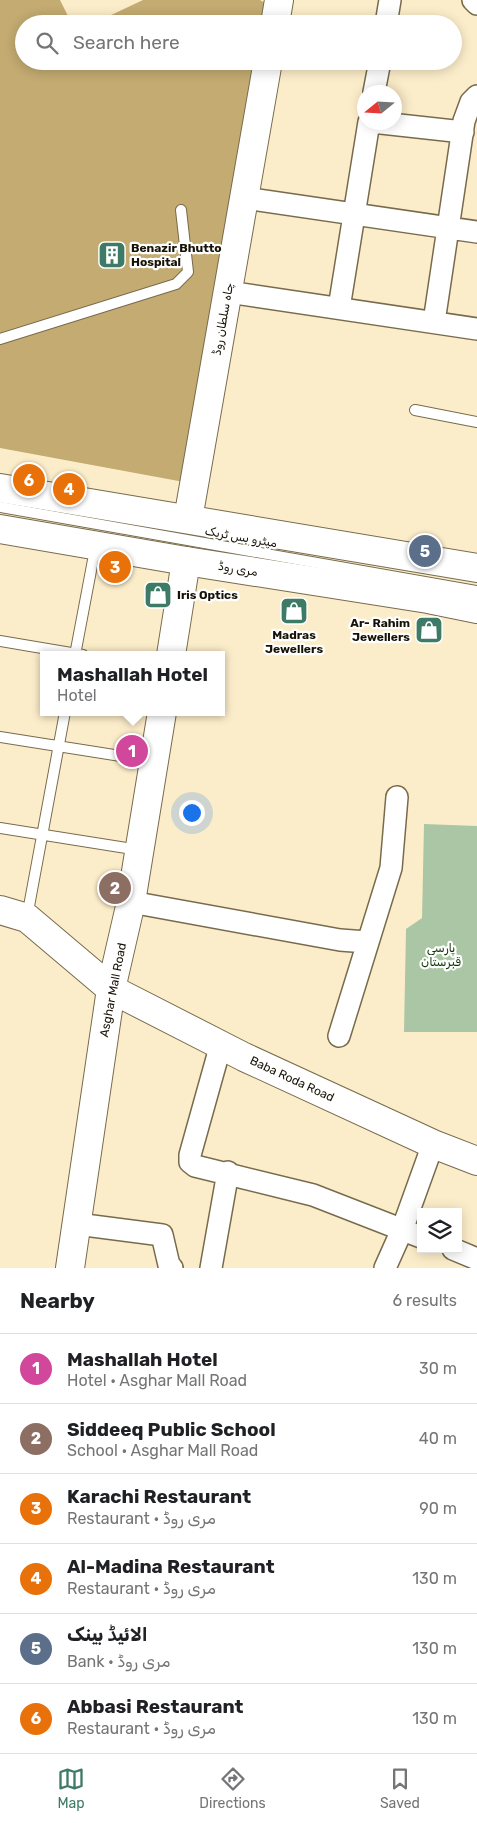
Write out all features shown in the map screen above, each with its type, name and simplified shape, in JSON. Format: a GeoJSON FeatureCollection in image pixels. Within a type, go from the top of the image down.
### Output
{"type":"FeatureCollection","features":[{"type":"Feature","properties":{"kind":"main road"},"geometry":{"type":"LineString","coordinates":[[276,15],[279,0]]}},
{"type":"Feature","properties":{"kind":"main road","name":"چاہ سلطان روڈ"},"geometry":{"type":"LineString","coordinates":[[188,519],[266,70]]}},
{"type":"Feature","properties":{"kind":"main road"},"geometry":{"type":"LineString","coordinates":[[0,488],[477,568]]}},
{"type":"Feature","properties":{"kind":"main road","name":"مری روڈ"},"geometry":{"type":"LineString","coordinates":[[0,529],[186,561],[428,598],[477,609]]}},
{"type":"Feature","properties":{"kind":"main road"},"geometry":{"type":"LineString","coordinates":[[172,651],[186,561]]}},
{"type":"Feature","properties":{"kind":"main road","name":"Asghar Mall Road"},"geometry":{"type":"LineString","coordinates":[[70,1268],[111,989],[131,902],[161,716]]}},
{"type":"Feature","properties":{"kind":"main road"},"geometry":{"type":"LineString","coordinates":[[0,910],[27,918]]}},
{"type":"Feature","properties":{"kind":"main road","name":"Baba Roda Road"},"geometry":{"type":"LineString","coordinates":[[27,918],[111,989],[221,1044],[433,1144],[477,1160]]}},
{"type":"Feature","properties":{"kind":"street"},"geometry":{"type":"LineString","coordinates":[[388,15],[390,0]]}},
{"type":"Feature","properties":{"kind":"street"},"geometry":{"type":"LineString","coordinates":[[473,0],[477,4]]}},
{"type":"Feature","properties":{"kind":"street"},"geometry":{"type":"LineString","coordinates":[[375,85],[378,70]]}},
{"type":"Feature","properties":{"kind":"street"},"geometry":{"type":"LineString","coordinates":[[434,322],[463,132],[471,102],[477,96]]}},
{"type":"Feature","properties":{"kind":"street"},"geometry":{"type":"LineString","coordinates":[[402,125],[463,132]]}},
{"type":"Feature","properties":{"kind":"street"},"geometry":{"type":"LineString","coordinates":[[339,308],[353,214],[369,130]]}},
{"type":"Feature","properties":{"kind":"street"},"geometry":{"type":"LineString","coordinates":[[244,198],[477,232]]}},
{"type":"Feature","properties":{"kind":"street"},"geometry":{"type":"LineString","coordinates":[[228,292],[477,329]]}},
{"type":"Feature","properties":{"kind":"street"},"geometry":{"type":"LineString","coordinates":[[339,1036],[391,868],[397,797]]}},
{"type":"Feature","properties":{"kind":"street"},"geometry":{"type":"LineString","coordinates":[[131,902],[340,940],[367,942]]}},
{"type":"Feature","properties":{"kind":"street"},"geometry":{"type":"LineString","coordinates":[[221,1044],[190,1155],[190,1162],[195,1166],[228,1172],[313,1195],[412,1233]]}},
{"type":"Feature","properties":{"kind":"street"},"geometry":{"type":"LineString","coordinates":[[385,1268],[412,1233],[433,1144]]}},
{"type":"Feature","properties":{"kind":"street"},"geometry":{"type":"LineString","coordinates":[[211,1268],[228,1172]]}},
{"type":"Feature","properties":{"kind":"street"},"geometry":{"type":"LineString","coordinates":[[77,1224],[162,1235],[169,1265],[172,1268]]}},
{"type":"Feature","properties":{"kind":"street"},"geometry":{"type":"LineString","coordinates":[[462,1253],[477,1259]]}},
{"type":"Feature","properties":{"kind":"lane"},"geometry":{"type":"LineString","coordinates":[[0,339],[176,284],[188,272],[181,210]]}},
{"type":"Feature","properties":{"kind":"lane"},"geometry":{"type":"LineString","coordinates":[[415,410],[477,422]]}},
{"type":"Feature","properties":{"kind":"lane","name":"میٹرو بس ٹریک"},"geometry":{"type":"LineString","coordinates":[[0,507],[477,591]]}},
{"type":"Feature","properties":{"kind":"lane"},"geometry":{"type":"LineString","coordinates":[[78,651],[93,560]]}},
{"type":"Feature","properties":{"kind":"lane"},"geometry":{"type":"LineString","coordinates":[[0,642],[58,651]]}},
{"type":"Feature","properties":{"kind":"lane"},"geometry":{"type":"LineString","coordinates":[[27,918],[64,716]]}},
{"type":"Feature","properties":{"kind":"lane"},"geometry":{"type":"LineString","coordinates":[[0,737],[154,761]]}},
{"type":"Feature","properties":{"kind":"lane"},"geometry":{"type":"LineString","coordinates":[[0,828],[139,850]]}},
{"type":"Feature","properties":{"kind":"green space","name":"پارسی قبرستان"},"geometry":{"type":"Polygon","coordinates":[[[424,824],[477,826],[477,1032],[404,1032],[406,929],[422,918],[424,824]]]}},
{"type":"Feature","properties":{"kind":"building","name":"Benazir Bhutto Hospital"},"geometry":{"type":"Polygon","coordinates":[[[0,0],[60,0],[68,15],[15,15],[15,70],[257,70],[184,482],[0,448],[0,0]]]}},
{"type":"Feature","properties":{"kind":"building"},"geometry":{"type":"Polygon","coordinates":[[[143,0],[260,0],[269,5],[267,15],[111,15],[143,0]]]}},
{"type":"Feature","properties":{"kind":"place","name":"Benazir Bhutto Hospital"},"geometry":{"type":"Point","coordinates":[112,255]}},
{"type":"Feature","properties":{"kind":"place","name":"Abbasi Restaurant"},"geometry":{"type":"Point","coordinates":[29,480]}},
{"type":"Feature","properties":{"kind":"place","name":"Al-Madina Restaurant"},"geometry":{"type":"Point","coordinates":[69,489]}},
{"type":"Feature","properties":{"kind":"place","name":"الائیڈ بینک"},"geometry":{"type":"Point","coordinates":[425,551]}},
{"type":"Feature","properties":{"kind":"place","name":"Karachi Restaurant"},"geometry":{"type":"Point","coordinates":[115,567]}},
{"type":"Feature","properties":{"kind":"place","name":"Iris Optics"},"geometry":{"type":"Point","coordinates":[158,595]}},
{"type":"Feature","properties":{"kind":"place","name":"Madras Jewellers"},"geometry":{"type":"Point","coordinates":[294,611]}},
{"type":"Feature","properties":{"kind":"place","name":"Ar- Rahim Jewellers"},"geometry":{"type":"Point","coordinates":[429,630]}},
{"type":"Feature","properties":{"kind":"place","name":"Mashallah Hotel"},"geometry":{"type":"Point","coordinates":[132,751]}},
{"type":"Feature","properties":{"kind":"place","name":"Siddeeq Public School"},"geometry":{"type":"Point","coordinates":[115,888]}}]}
